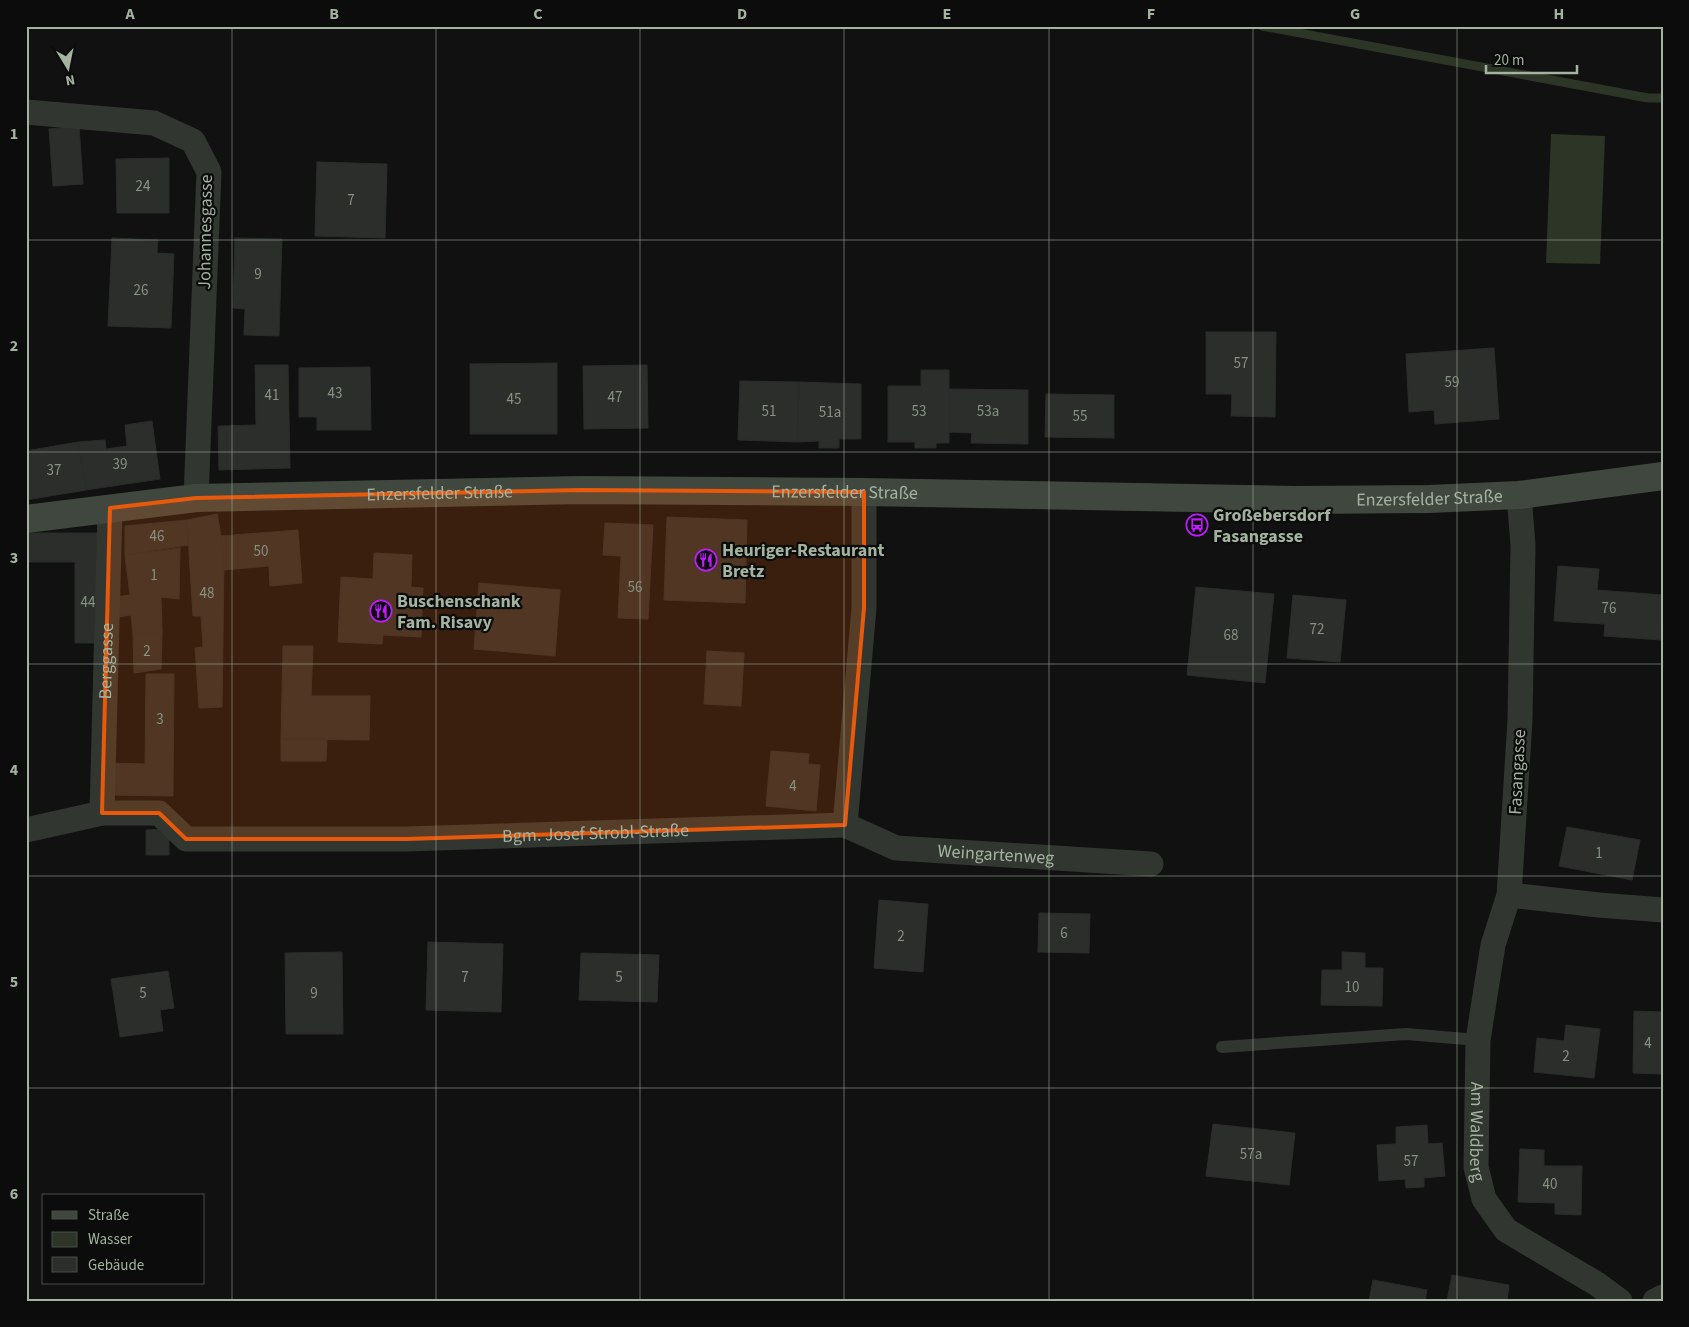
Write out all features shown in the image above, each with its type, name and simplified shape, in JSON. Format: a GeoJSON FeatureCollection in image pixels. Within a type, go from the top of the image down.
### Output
{"type":"FeatureCollection","features":[{"type":"Feature","properties":{"kind":"street","name":"Johannesgasse"},"geometry":{"type":"LineString","coordinates":[[26,112],[154,123],[193,141],[209,172],[196,498]]}},
{"type":"Feature","properties":{"kind":"street","name":"Enzersfelder Straße"},"geometry":{"type":"LineString","coordinates":[[26,519],[196,498],[581,490],[864,492],[1295,500],[1429,499],[1519,495],[1663,476]]}},
{"type":"Feature","properties":{"kind":"street"},"geometry":{"type":"LineString","coordinates":[[845,825],[864,608],[864,492]]}},
{"type":"Feature","properties":{"kind":"street","name":"Fasangasse"},"geometry":{"type":"LineString","coordinates":[[1509,895],[1520,720],[1523,545],[1519,495]]}},
{"type":"Feature","properties":{"kind":"street","name":"Berggasse"},"geometry":{"type":"LineString","coordinates":[[102,813],[110,508]]}},
{"type":"Feature","properties":{"kind":"street","name":"Bgm. Josef Strobl-Straße"},"geometry":{"type":"LineString","coordinates":[[26,830],[102,813],[159,813],[186,839],[406,839],[845,825]]}},
{"type":"Feature","properties":{"kind":"street","name":"Weingartenweg"},"geometry":{"type":"LineString","coordinates":[[845,825],[896,848],[1151,864]]}},
{"type":"Feature","properties":{"kind":"street"},"geometry":{"type":"LineString","coordinates":[[1509,895],[1663,910]]}},
{"type":"Feature","properties":{"kind":"street","name":"Am Waldberg"},"geometry":{"type":"LineString","coordinates":[[1509,895],[1493,945],[1478,1040],[1476,1167],[1484,1199],[1506,1230],[1597,1284],[1620,1301]]}},
{"type":"Feature","properties":{"kind":"street"},"geometry":{"type":"LineString","coordinates":[[1655,1301],[1663,1297]]}},
{"type":"Feature","properties":{"kind":"lane"},"geometry":{"type":"LineString","coordinates":[[1222,1047],[1406,1034],[1478,1040]]}},
{"type":"Feature","properties":{"kind":"highlighted area"},"geometry":{"type":"Polygon","coordinates":[[[581,490],[864,492],[864,608],[845,825],[406,839],[186,839],[159,813],[102,813],[110,508],[196,498],[581,490]]]}},
{"type":"Feature","properties":{"kind":"water"},"geometry":{"type":"Polygon","coordinates":[[[1551,134],[1605,136],[1600,264],[1546,263],[1551,134]]]}},
{"type":"Feature","properties":{"kind":"building"},"geometry":{"type":"Polygon","coordinates":[[[79,126],[83,184],[53,186],[49,129],[79,126]]]}},
{"type":"Feature","properties":{"kind":"building"},"geometry":{"type":"Polygon","coordinates":[[[169,158],[169,213],[117,213],[116,159],[169,158]]]}},
{"type":"Feature","properties":{"kind":"building"},"geometry":{"type":"Polygon","coordinates":[[[317,162],[387,164],[385,238],[315,236],[317,162]]]}},
{"type":"Feature","properties":{"kind":"building"},"geometry":{"type":"Polygon","coordinates":[[[112,238],[158,240],[157,253],[174,254],[171,328],[108,326],[112,238]]]}},
{"type":"Feature","properties":{"kind":"building"},"geometry":{"type":"Polygon","coordinates":[[[235,238],[282,239],[279,336],[244,335],[245,309],[233,308],[235,238]]]}},
{"type":"Feature","properties":{"kind":"building"},"geometry":{"type":"Polygon","coordinates":[[[1206,332],[1276,332],[1275,417],[1231,416],[1232,394],[1206,394],[1206,332]]]}},
{"type":"Feature","properties":{"kind":"building"},"geometry":{"type":"Polygon","coordinates":[[[1494,348],[1499,419],[1435,424],[1434,410],[1409,412],[1406,354],[1494,348]]]}},
{"type":"Feature","properties":{"kind":"building"},"geometry":{"type":"Polygon","coordinates":[[[557,363],[557,434],[470,434],[470,364],[557,363]]]}},
{"type":"Feature","properties":{"kind":"building"},"geometry":{"type":"Polygon","coordinates":[[[255,365],[288,365],[290,468],[219,470],[218,426],[256,425],[255,365]]]}},
{"type":"Feature","properties":{"kind":"building"},"geometry":{"type":"Polygon","coordinates":[[[647,365],[648,428],[584,429],[583,366],[647,365]]]}},
{"type":"Feature","properties":{"kind":"building"},"geometry":{"type":"Polygon","coordinates":[[[370,367],[371,430],[317,430],[317,417],[299,417],[299,368],[370,367]]]}},
{"type":"Feature","properties":{"kind":"building"},"geometry":{"type":"Polygon","coordinates":[[[921,370],[949,370],[949,443],[936,443],[936,448],[915,448],[915,442],[888,442],[888,386],[921,386],[921,370]]]}},
{"type":"Feature","properties":{"kind":"building"},"geometry":{"type":"Polygon","coordinates":[[[740,381],[799,382],[797,442],[738,440],[740,381]]]}},
{"type":"Feature","properties":{"kind":"building"},"geometry":{"type":"Polygon","coordinates":[[[799,382],[861,384],[861,439],[839,439],[839,448],[819,448],[819,441],[797,442],[799,382]]]}},
{"type":"Feature","properties":{"kind":"building"},"geometry":{"type":"Polygon","coordinates":[[[949,389],[1028,390],[1028,444],[971,443],[972,433],[949,432],[949,389]]]}},
{"type":"Feature","properties":{"kind":"building"},"geometry":{"type":"Polygon","coordinates":[[[1046,394],[1114,395],[1114,438],[1045,437],[1046,394]]]}},
{"type":"Feature","properties":{"kind":"building"},"geometry":{"type":"Polygon","coordinates":[[[152,421],[160,479],[86,490],[78,442],[105,440],[106,449],[127,446],[125,425],[152,421]]]}},
{"type":"Feature","properties":{"kind":"building"},"geometry":{"type":"Polygon","coordinates":[[[78,442],[86,490],[26,500],[26,451],[78,442]]]}},
{"type":"Feature","properties":{"kind":"building"},"geometry":{"type":"Polygon","coordinates":[[[217,514],[224,570],[222,707],[199,708],[195,648],[203,647],[201,616],[193,616],[187,520],[217,514]]]}},
{"type":"Feature","properties":{"kind":"building","name":"Heuriger-Restaurant Bretz"},"geometry":{"type":"Polygon","coordinates":[[[667,517],[747,520],[745,603],[664,600],[667,517]]]}},
{"type":"Feature","properties":{"kind":"building"},"geometry":{"type":"Polygon","coordinates":[[[187,520],[188,545],[125,555],[125,526],[187,520]]]}},
{"type":"Feature","properties":{"kind":"building"},"geometry":{"type":"Polygon","coordinates":[[[605,523],[653,525],[648,619],[618,618],[621,556],[603,555],[605,523]]]}},
{"type":"Feature","properties":{"kind":"building"},"geometry":{"type":"Polygon","coordinates":[[[298,530],[302,583],[270,586],[269,566],[224,570],[221,536],[298,530]]]}},
{"type":"Feature","properties":{"kind":"building"},"geometry":{"type":"Polygon","coordinates":[[[26,533],[102,533],[102,643],[75,643],[75,562],[26,562],[26,533]]]}},
{"type":"Feature","properties":{"kind":"building"},"geometry":{"type":"Polygon","coordinates":[[[180,548],[179,599],[161,597],[162,632],[133,634],[131,615],[118,617],[115,597],[130,595],[125,555],[180,548]]]}},
{"type":"Feature","properties":{"kind":"building","name":"Buschenschank Fam. Risavy"},"geometry":{"type":"Polygon","coordinates":[[[374,553],[412,555],[411,587],[423,588],[421,637],[383,635],[382,644],[338,642],[341,577],[373,579],[374,553]]]}},
{"type":"Feature","properties":{"kind":"building"},"geometry":{"type":"Polygon","coordinates":[[[1558,566],[1599,569],[1597,590],[1663,595],[1661,640],[1604,636],[1605,624],[1554,621],[1558,566]]]}},
{"type":"Feature","properties":{"kind":"building"},"geometry":{"type":"Polygon","coordinates":[[[479,583],[560,590],[555,656],[474,649],[479,583]]]}},
{"type":"Feature","properties":{"kind":"building"},"geometry":{"type":"Polygon","coordinates":[[[1196,587],[1274,594],[1265,683],[1187,675],[1196,587]]]}},
{"type":"Feature","properties":{"kind":"building"},"geometry":{"type":"Polygon","coordinates":[[[1293,595],[1346,600],[1340,662],[1287,658],[1293,595]]]}},
{"type":"Feature","properties":{"kind":"building"},"geometry":{"type":"Polygon","coordinates":[[[162,632],[161,669],[134,673],[133,634],[162,632]]]}},
{"type":"Feature","properties":{"kind":"building"},"geometry":{"type":"Polygon","coordinates":[[[283,646],[313,646],[311,696],[370,696],[369,740],[281,739],[283,646]]]}},
{"type":"Feature","properties":{"kind":"building"},"geometry":{"type":"Polygon","coordinates":[[[707,651],[744,653],[741,706],[704,704],[707,651]]]}},
{"type":"Feature","properties":{"kind":"building"},"geometry":{"type":"Polygon","coordinates":[[[146,674],[174,674],[173,796],[108,795],[109,763],[145,764],[146,674]]]}},
{"type":"Feature","properties":{"kind":"building"},"geometry":{"type":"Polygon","coordinates":[[[281,739],[327,739],[326,761],[281,761],[281,739]]]}},
{"type":"Feature","properties":{"kind":"building"},"geometry":{"type":"Polygon","coordinates":[[[771,751],[809,754],[808,764],[820,765],[816,811],[766,806],[771,751]]]}},
{"type":"Feature","properties":{"kind":"building"},"geometry":{"type":"Polygon","coordinates":[[[1567,827],[1640,840],[1632,880],[1559,866],[1567,827]]]}},
{"type":"Feature","properties":{"kind":"building"},"geometry":{"type":"Polygon","coordinates":[[[169,829],[169,855],[146,855],[146,830],[169,829]]]}},
{"type":"Feature","properties":{"kind":"building"},"geometry":{"type":"Polygon","coordinates":[[[879,900],[928,904],[923,972],[874,968],[879,900]]]}},
{"type":"Feature","properties":{"kind":"building"},"geometry":{"type":"Polygon","coordinates":[[[1039,913],[1090,914],[1089,953],[1038,952],[1039,913]]]}},
{"type":"Feature","properties":{"kind":"building"},"geometry":{"type":"Polygon","coordinates":[[[428,942],[503,944],[501,1012],[426,1010],[428,942]]]}},
{"type":"Feature","properties":{"kind":"building"},"geometry":{"type":"Polygon","coordinates":[[[342,952],[343,1034],[286,1034],[285,953],[342,952]]]}},
{"type":"Feature","properties":{"kind":"building"},"geometry":{"type":"Polygon","coordinates":[[[1342,952],[1365,953],[1365,968],[1383,968],[1382,1006],[1321,1005],[1322,970],[1342,970],[1342,952]]]}},
{"type":"Feature","properties":{"kind":"building"},"geometry":{"type":"Polygon","coordinates":[[[581,953],[659,955],[657,1002],[579,1000],[581,953]]]}},
{"type":"Feature","properties":{"kind":"building"},"geometry":{"type":"Polygon","coordinates":[[[168,971],[174,1008],[160,1010],[163,1031],[120,1037],[111,979],[168,971]]]}},
{"type":"Feature","properties":{"kind":"building"},"geometry":{"type":"Polygon","coordinates":[[[1634,1011],[1663,1012],[1663,1074],[1633,1073],[1634,1011]]]}},
{"type":"Feature","properties":{"kind":"building"},"geometry":{"type":"Polygon","coordinates":[[[1566,1025],[1600,1029],[1594,1078],[1534,1072],[1537,1038],[1564,1041],[1566,1025]]]}},
{"type":"Feature","properties":{"kind":"building"},"geometry":{"type":"Polygon","coordinates":[[[1213,1124],[1295,1133],[1289,1185],[1206,1176],[1213,1124]]]}},
{"type":"Feature","properties":{"kind":"building"},"geometry":{"type":"Polygon","coordinates":[[[1427,1125],[1428,1144],[1442,1143],[1445,1176],[1424,1178],[1424,1187],[1406,1188],[1405,1179],[1379,1181],[1377,1145],[1396,1144],[1396,1127],[1427,1125]]]}},
{"type":"Feature","properties":{"kind":"building"},"geometry":{"type":"Polygon","coordinates":[[[1520,1149],[1544,1150],[1544,1166],[1582,1166],[1581,1215],[1555,1214],[1555,1203],[1518,1202],[1520,1149]]]}},
{"type":"Feature","properties":{"kind":"building"},"geometry":{"type":"Polygon","coordinates":[[[1452,1275],[1509,1285],[1507,1301],[1447,1301],[1452,1275]]]}},
{"type":"Feature","properties":{"kind":"building"},"geometry":{"type":"Polygon","coordinates":[[[1373,1280],[1427,1290],[1425,1301],[1369,1301],[1373,1280]]]}},
{"type":"Feature","properties":{"kind":"waterway"},"geometry":{"type":"LineString","coordinates":[[1262,26],[1648,98],[1663,98]]}},
{"type":"Feature","properties":{"kind":"place","name":"Großebersdorf Fasangasse"},"geometry":{"type":"Point","coordinates":[1197,525]}},
{"type":"Feature","properties":{"kind":"place","name":"Heuriger-Restaurant Bretz"},"geometry":{"type":"Point","coordinates":[706,560]}},
{"type":"Feature","properties":{"kind":"place","name":"Buschenschank Fam. Risavy"},"geometry":{"type":"Point","coordinates":[381,611]}}]}
